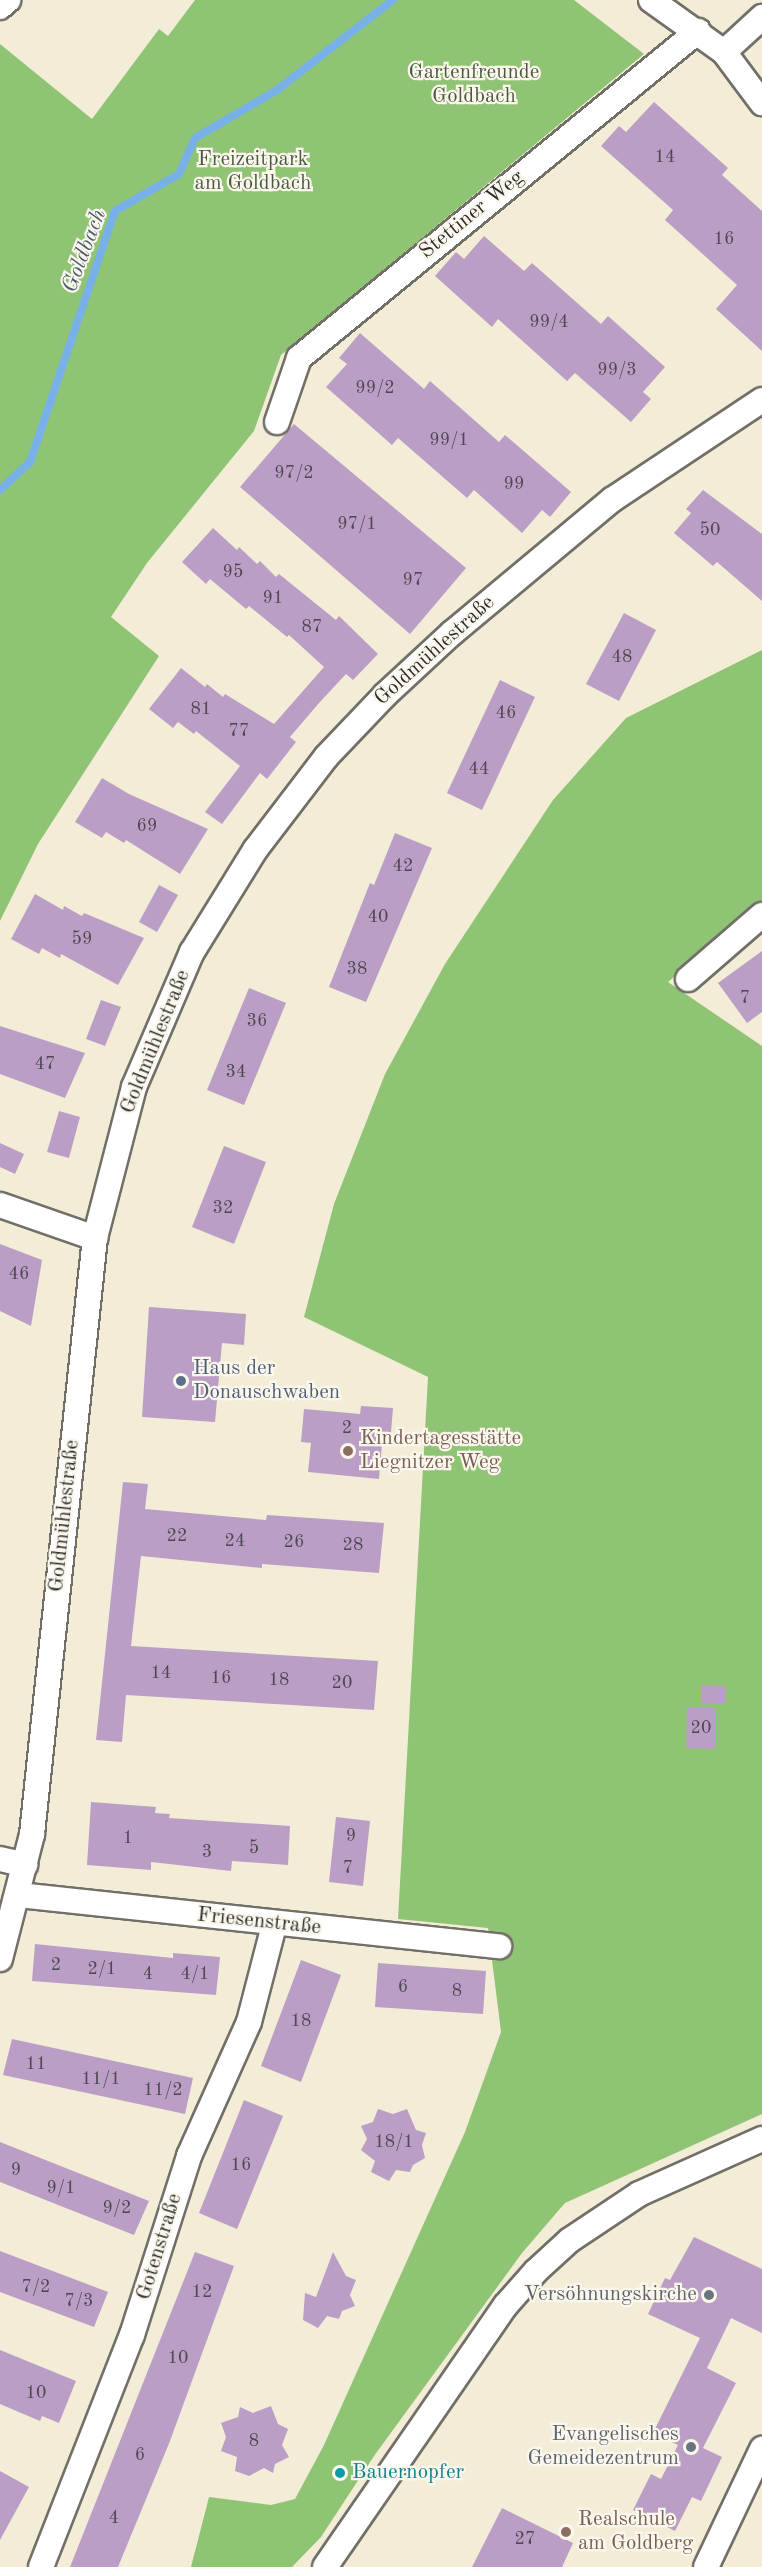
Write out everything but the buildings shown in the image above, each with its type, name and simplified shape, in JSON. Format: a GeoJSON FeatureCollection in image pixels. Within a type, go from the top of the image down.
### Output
{"type":"FeatureCollection","features":[{"type":"Feature","properties":{"kind":"street"},"geometry":{"type":"LineString","coordinates":[[0,7],[8,0]]}},
{"type":"Feature","properties":{"kind":"street"},"geometry":{"type":"LineString","coordinates":[[651,0],[698,31],[724,52],[762,103]]}},
{"type":"Feature","properties":{"kind":"street"},"geometry":{"type":"LineString","coordinates":[[724,52],[762,17]]}},
{"type":"Feature","properties":{"kind":"street","name":"Stettiner Weg"},"geometry":{"type":"LineString","coordinates":[[277,422],[299,358],[698,31]]}},
{"type":"Feature","properties":{"kind":"street","name":"Goldmühlestraße"},"geometry":{"type":"LineString","coordinates":[[0,1959],[19,1895],[32,1834],[95,1238],[134,1087],[192,952],[255,850],[326,757],[409,672],[613,499],[762,400]]}},
{"type":"Feature","properties":{"kind":"street"},"geometry":{"type":"LineString","coordinates":[[688,979],[762,915]]}},
{"type":"Feature","properties":{"kind":"street"},"geometry":{"type":"LineString","coordinates":[[0,1205],[95,1238]]}},
{"type":"Feature","properties":{"kind":"street"},"geometry":{"type":"LineString","coordinates":[[0,1859],[25,1865]]}},
{"type":"Feature","properties":{"kind":"street","name":"Friesenstraße"},"geometry":{"type":"LineString","coordinates":[[19,1895],[274,1925],[499,1946]]}},
{"type":"Feature","properties":{"kind":"street","name":"Gotenstraße"},"geometry":{"type":"LineString","coordinates":[[40,2567],[136,2326],[189,2156],[249,2022],[274,1925]]}},
{"type":"Feature","properties":{"kind":"street"},"geometry":{"type":"LineString","coordinates":[[325,2567],[499,2314],[536,2271],[570,2240],[639,2194],[762,2139]]}},
{"type":"Feature","properties":{"kind":"street"},"geometry":{"type":"LineString","coordinates":[[706,2567],[762,2449]]}},
{"type":"Feature","properties":{"kind":"green space","name":"Freizeitpark am Goldbach"},"geometry":{"type":"Polygon","coordinates":[[[195,0],[574,0],[644,54],[281,355],[254,431],[147,563],[111,617],[159,656],[38,844],[0,921],[0,44],[92,119],[159,29],[168,36],[195,0]]]}},
{"type":"Feature","properties":{"kind":"green space"},"geometry":{"type":"Polygon","coordinates":[[[762,650],[762,903],[668,982],[762,1046],[762,2114],[565,2203],[522,2253],[374,2456],[321,2537],[292,2567],[191,2567],[209,2497],[271,2505],[295,2499],[324,2445],[465,2132],[501,2032],[488,1928],[398,1919],[428,1377],[304,1317],[334,1204],[385,1074],[445,964],[553,800],[626,718],[762,650]]]}},
{"type":"Feature","properties":{"kind":"waterway","name":"Goldbach"},"geometry":{"type":"LineString","coordinates":[[0,490],[30,462],[115,211],[179,174],[195,138],[277,90],[393,0]]}},
{"type":"Feature","properties":{"kind":"place","name":"Haus der Donauschwaben"},"geometry":{"type":"Point","coordinates":[181,1381]}},
{"type":"Feature","properties":{"kind":"place","name":"Kindertagesstätte Liegnitzer Weg"},"geometry":{"type":"Point","coordinates":[348,1451]}},
{"type":"Feature","properties":{"kind":"place","name":"Versöhnungskirche"},"geometry":{"type":"Point","coordinates":[709,2295]}},
{"type":"Feature","properties":{"kind":"place","name":"Evangelisches Gemeidezentrum"},"geometry":{"type":"Point","coordinates":[691,2447]}},
{"type":"Feature","properties":{"kind":"place","name":"Bauernopfer"},"geometry":{"type":"Point","coordinates":[340,2473]}},
{"type":"Feature","properties":{"kind":"place","name":"Realschule am Goldberg"},"geometry":{"type":"Point","coordinates":[566,2532]}},
{"type":"Feature","properties":{"kind":"park label","name":"Gartenfreunde Goldbach"},"geometry":{"type":"Point","coordinates":[474,85]}}]}
